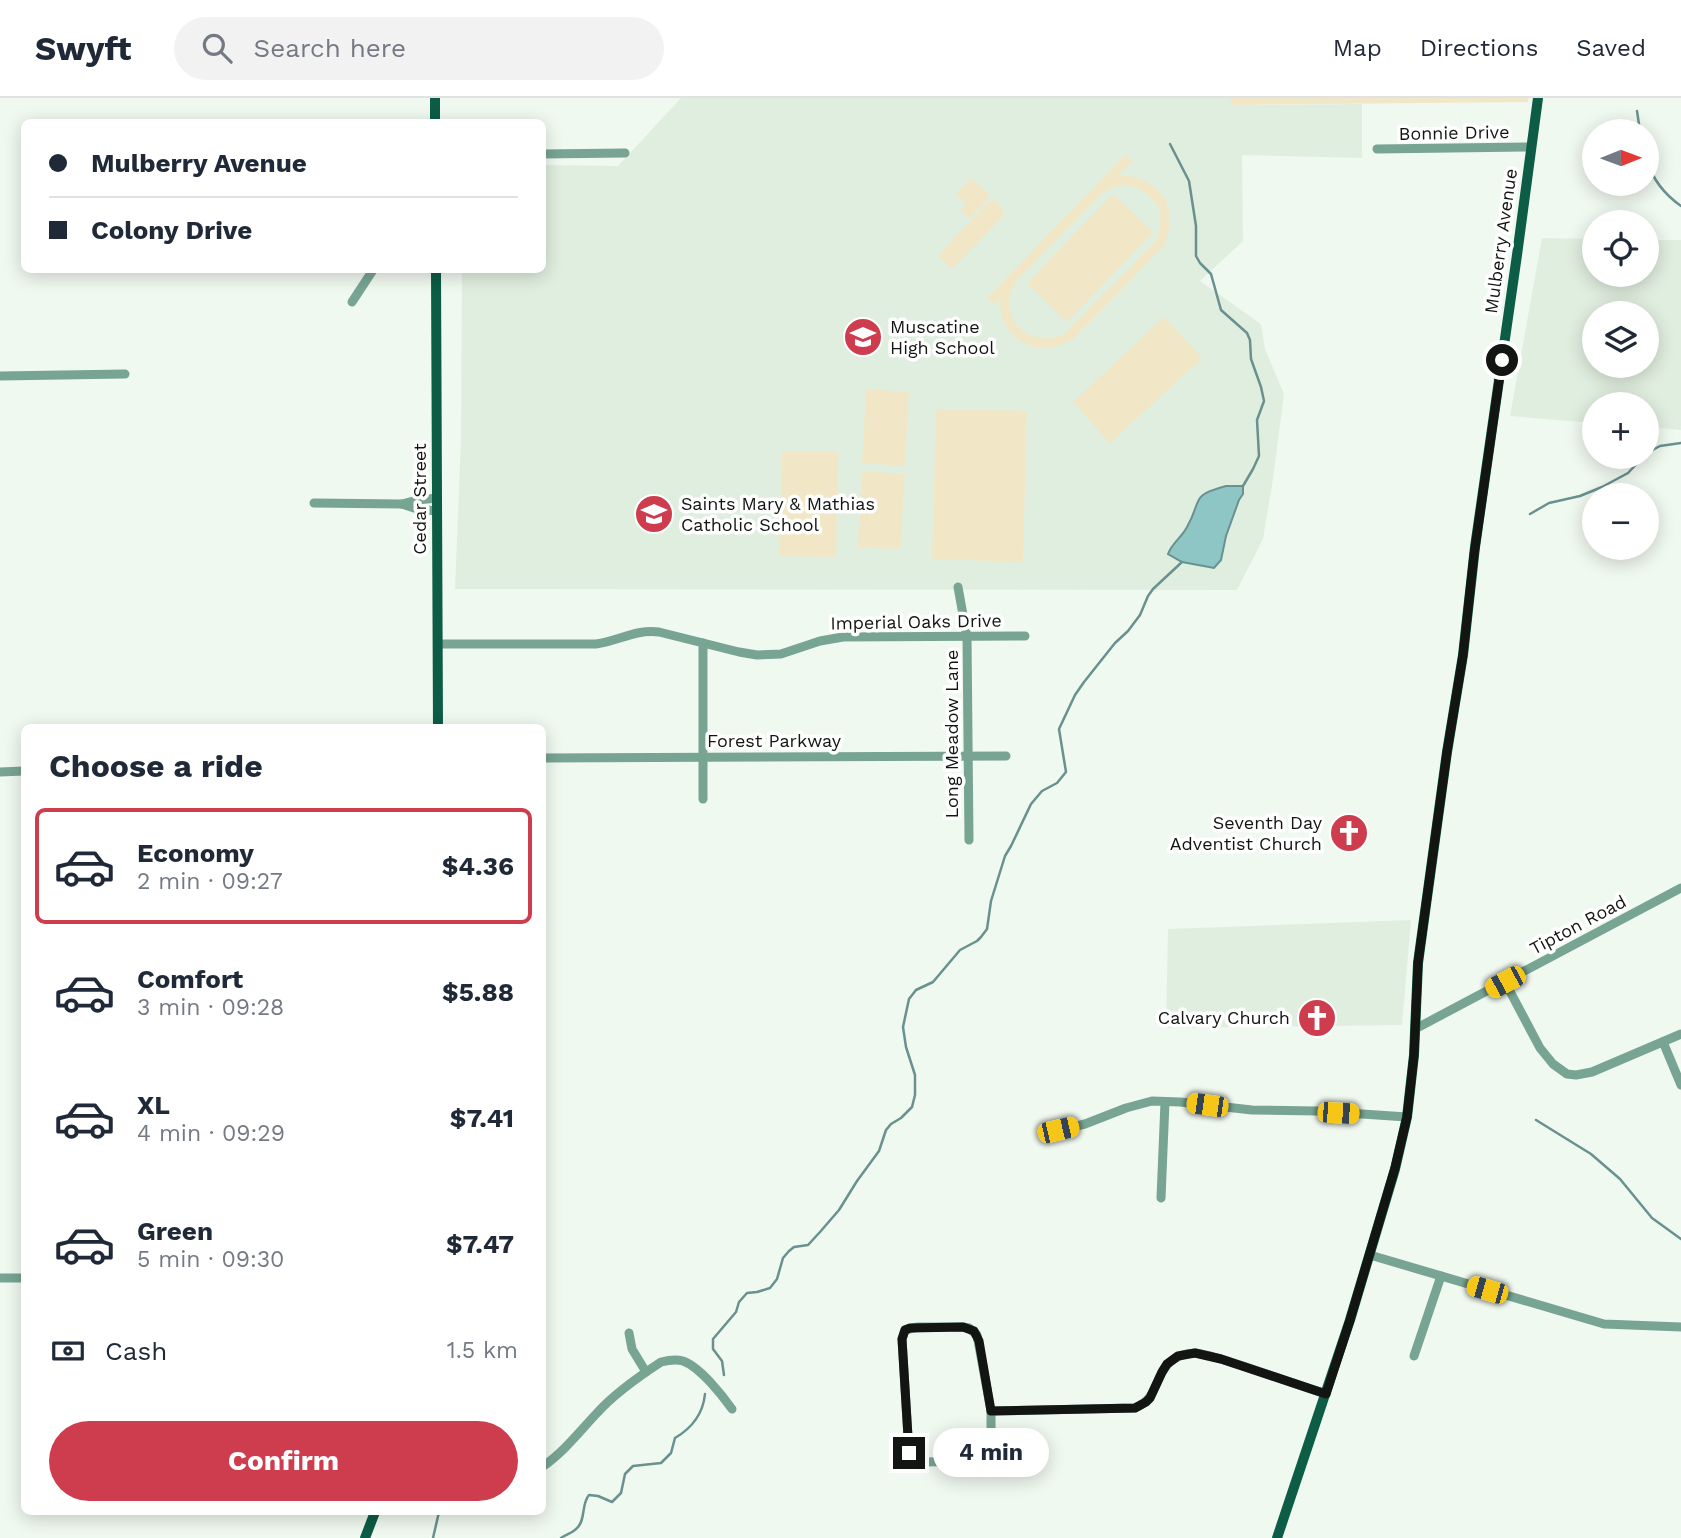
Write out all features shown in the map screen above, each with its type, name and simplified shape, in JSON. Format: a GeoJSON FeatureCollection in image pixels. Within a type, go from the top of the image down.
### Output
{"type":"FeatureCollection","features":[{"type":"Feature","properties":{"kind":"main road"},"geometry":{"type":"LineString","coordinates":[[435,98],[435,119]]}},
{"type":"Feature","properties":{"kind":"main road","name":"Mulberry Avenue"},"geometry":{"type":"LineString","coordinates":[[1277,1538],[1370,1255],[1395,1168],[1411,1096],[1418,963],[1463,655],[1474,555],[1538,98]]}},
{"type":"Feature","properties":{"kind":"main road","name":"Cedar Street"},"geometry":{"type":"LineString","coordinates":[[436,273],[438,724]]}},
{"type":"Feature","properties":{"kind":"main road"},"geometry":{"type":"LineString","coordinates":[[365,1538],[374,1515]]}},
{"type":"Feature","properties":{"kind":"street","name":"Bonnie Drive"},"geometry":{"type":"LineString","coordinates":[[1377,149],[1531,147]]}},
{"type":"Feature","properties":{"kind":"street"},"geometry":{"type":"LineString","coordinates":[[546,154],[625,153]]}},
{"type":"Feature","properties":{"kind":"street"},"geometry":{"type":"LineString","coordinates":[[352,302],[371,273]]}},
{"type":"Feature","properties":{"kind":"street"},"geometry":{"type":"LineString","coordinates":[[0,376],[125,374]]}},
{"type":"Feature","properties":{"kind":"street"},"geometry":{"type":"LineString","coordinates":[[314,503],[402,504],[437,499]]}},
{"type":"Feature","properties":{"kind":"street"},"geometry":{"type":"LineString","coordinates":[[402,504],[437,511]]}},
{"type":"Feature","properties":{"kind":"street","name":"Long Meadow Lane"},"geometry":{"type":"LineString","coordinates":[[958,586],[968,637],[969,840]]}},
{"type":"Feature","properties":{"kind":"street","name":"Imperial Oaks Drive"},"geometry":{"type":"LineString","coordinates":[[438,644],[596,644],[647,630],[739,653],[767,656],[831,638],[1025,636]]}},
{"type":"Feature","properties":{"kind":"street"},"geometry":{"type":"LineString","coordinates":[[703,643],[703,799]]}},
{"type":"Feature","properties":{"kind":"street","name":"Forest Parkway"},"geometry":{"type":"LineString","coordinates":[[546,758],[1006,756]]}},
{"type":"Feature","properties":{"kind":"street"},"geometry":{"type":"LineString","coordinates":[[0,772],[21,771]]}},
{"type":"Feature","properties":{"kind":"street","name":"Tipton Road"},"geometry":{"type":"LineString","coordinates":[[1416,1028],[1681,888]]}},
{"type":"Feature","properties":{"kind":"street"},"geometry":{"type":"LineString","coordinates":[[1505,982],[1540,1048],[1553,1064],[1567,1074],[1592,1072],[1681,1034]]}},
{"type":"Feature","properties":{"kind":"street"},"geometry":{"type":"LineString","coordinates":[[1663,1042],[1681,1085]]}},
{"type":"Feature","properties":{"kind":"street"},"geometry":{"type":"LineString","coordinates":[[1047,1133],[1152,1101],[1252,1110],[1407,1117]]}},
{"type":"Feature","properties":{"kind":"street"},"geometry":{"type":"LineString","coordinates":[[1161,1198],[1165,1102]]}},
{"type":"Feature","properties":{"kind":"street"},"geometry":{"type":"LineString","coordinates":[[1370,1255],[1604,1324],[1681,1327]]}},
{"type":"Feature","properties":{"kind":"street"},"geometry":{"type":"LineString","coordinates":[[1414,1356],[1441,1276]]}},
{"type":"Feature","properties":{"kind":"street"},"geometry":{"type":"LineString","coordinates":[[0,1278],[21,1278]]}},
{"type":"Feature","properties":{"kind":"street"},"geometry":{"type":"LineString","coordinates":[[918,1327],[963,1327],[974,1331],[979,1341],[991,1411],[991,1455],[987,1461],[921,1462],[912,1458],[908,1447],[902,1339],[905,1330],[918,1327]]}},
{"type":"Feature","properties":{"kind":"street"},"geometry":{"type":"LineString","coordinates":[[629,1333],[632,1349],[646,1372]]}},
{"type":"Feature","properties":{"kind":"street"},"geometry":{"type":"LineString","coordinates":[[991,1411],[1135,1408],[1150,1398],[1167,1364],[1178,1356],[1195,1353],[1326,1394]]}},
{"type":"Feature","properties":{"kind":"street"},"geometry":{"type":"LineString","coordinates":[[546,1464],[561,1452],[608,1402],[661,1362],[682,1361],[694,1368],[718,1390],[732,1409]]}},
{"type":"Feature","properties":{"kind":"shaded area","name":"Muscatine High School"},"geometry":{"type":"Polygon","coordinates":[[[681,98],[1231,98],[1232,105],[1362,104],[1362,158],[1242,155],[1243,241],[1200,281],[1261,324],[1265,349],[1284,394],[1263,539],[1237,590],[455,589],[461,439],[462,273],[546,273],[546,165],[618,166],[681,98]]]}},
{"type":"Feature","properties":{"kind":"shaded area"},"geometry":{"type":"Polygon","coordinates":[[[1231,98],[1529,98],[1528,102],[1231,105],[1231,98]]]}},
{"type":"Feature","properties":{"kind":"shaded area"},"geometry":{"type":"Polygon","coordinates":[[[1125,155],[1134,161],[1119,175],[1146,181],[1163,197],[1170,219],[1164,246],[1072,340],[1046,348],[1023,342],[1006,326],[1000,299],[994,304],[987,298],[1125,155]],[[1117,186],[1102,193],[1018,279],[1011,292],[1010,305],[1017,326],[1037,337],[1050,338],[1064,334],[1154,243],[1160,214],[1152,198],[1136,188],[1117,186]]]}},
{"type":"Feature","properties":{"kind":"shaded area"},"geometry":{"type":"Polygon","coordinates":[[[971,178],[989,194],[988,199],[969,219],[961,210],[966,204],[956,194],[971,178]]]}},
{"type":"Feature","properties":{"kind":"shaded area"},"geometry":{"type":"Polygon","coordinates":[[[1113,194],[1153,232],[1067,322],[1027,283],[1113,194]]]}},
{"type":"Feature","properties":{"kind":"shaded area"},"geometry":{"type":"Polygon","coordinates":[[[995,200],[1003,209],[1003,216],[952,269],[939,257],[941,252],[990,201],[995,200]]]}},
{"type":"Feature","properties":{"kind":"shaded area"},"geometry":{"type":"Polygon","coordinates":[[[1542,238],[1582,239],[1582,287],[1659,287],[1659,240],[1681,240],[1681,430],[1659,428],[1659,392],[1582,392],[1582,422],[1510,416],[1542,238]]]}},
{"type":"Feature","properties":{"kind":"shaded area"},"geometry":{"type":"Polygon","coordinates":[[[1164,317],[1202,358],[1110,443],[1073,402],[1164,317]]]}},
{"type":"Feature","properties":{"kind":"shaded area"},"geometry":{"type":"Polygon","coordinates":[[[866,389],[909,392],[905,466],[862,463],[866,389]]]}},
{"type":"Feature","properties":{"kind":"shaded area"},"geometry":{"type":"Polygon","coordinates":[[[936,409],[1027,411],[1023,562],[932,559],[936,409]]]}},
{"type":"Feature","properties":{"kind":"shaded area"},"geometry":{"type":"Polygon","coordinates":[[[782,451],[838,452],[836,557],[779,556],[782,451]]]}},
{"type":"Feature","properties":{"kind":"shaded area"},"geometry":{"type":"Polygon","coordinates":[[[862,471],[905,474],[900,549],[858,547],[862,471]]]}},
{"type":"Feature","properties":{"kind":"shaded area"},"geometry":{"type":"Polygon","coordinates":[[[1411,920],[1402,1025],[1166,1028],[1168,929],[1411,920]]]}},
{"type":"Feature","properties":{"kind":"water"},"geometry":{"type":"Polygon","coordinates":[[[1226,486],[1243,486],[1243,494],[1226,536],[1221,560],[1214,568],[1182,562],[1168,554],[1187,527],[1202,496],[1226,486]]]}},
{"type":"Feature","properties":{"kind":"waterway"},"geometry":{"type":"LineString","coordinates":[[1637,111],[1638,119]]}},
{"type":"Feature","properties":{"kind":"waterway"},"geometry":{"type":"LineString","coordinates":[[1170,144],[1189,181],[1196,226],[1196,256],[1211,274],[1221,310],[1247,333],[1251,359],[1264,401],[1257,420],[1259,456],[1243,486]]}},
{"type":"Feature","properties":{"kind":"waterway"},"geometry":{"type":"LineString","coordinates":[[1659,184],[1681,206]]}},
{"type":"Feature","properties":{"kind":"waterway"},"geometry":{"type":"LineString","coordinates":[[1659,447],[1681,443]]}},
{"type":"Feature","properties":{"kind":"waterway"},"geometry":{"type":"LineString","coordinates":[[1530,514],[1549,503],[1580,496],[1602,487],[1632,469]]}},
{"type":"Feature","properties":{"kind":"waterway"},"geometry":{"type":"LineString","coordinates":[[724,1375],[722,1361],[713,1349],[713,1339],[736,1312],[739,1302],[747,1293],[770,1288],[777,1279],[783,1258],[789,1251],[794,1247],[808,1245],[839,1210],[879,1151],[886,1130],[912,1107],[915,1075],[903,1027],[909,999],[916,990],[933,982],[960,950],[977,941],[987,929],[991,901],[1005,856],[1031,804],[1042,791],[1057,783],[1066,772],[1059,729],[1075,695],[1140,615],[1153,589],[1182,562]]}},
{"type":"Feature","properties":{"kind":"waterway"},"geometry":{"type":"LineString","coordinates":[[1536,1120],[1591,1154],[1620,1179],[1652,1218],[1681,1239]]}},
{"type":"Feature","properties":{"kind":"waterway"},"geometry":{"type":"LineString","coordinates":[[561,1538],[580,1525],[589,1495],[612,1502],[621,1493],[625,1474],[633,1466],[661,1463],[671,1453],[675,1438],[687,1430],[699,1414],[705,1394]]}},
{"type":"Feature","properties":{"kind":"waterway"},"geometry":{"type":"LineString","coordinates":[[433,1538],[438,1515]]}},
{"type":"Feature","properties":{"kind":"place","name":"Muscatine High School"},"geometry":{"type":"Point","coordinates":[863,337]}},
{"type":"Feature","properties":{"kind":"place","name":"Saints Mary & Mathias Catholic School"},"geometry":{"type":"Point","coordinates":[654,514]}},
{"type":"Feature","properties":{"kind":"place","name":"Seventh Day Adventist Church"},"geometry":{"type":"Point","coordinates":[1349,833]}},
{"type":"Feature","properties":{"kind":"place","name":"Calvary Church"},"geometry":{"type":"Point","coordinates":[1317,1018]}},
{"type":"Feature","properties":{"kind":"route"},"geometry":{"type":"LineString","coordinates":[[909,1453],[902,1339],[905,1330],[910,1328],[963,1327],[974,1331],[979,1341],[991,1411],[1135,1408],[1150,1398],[1167,1364],[1178,1356],[1195,1353],[1326,1394],[1401,1147],[1411,1096],[1418,963],[1502,360]]}}]}
